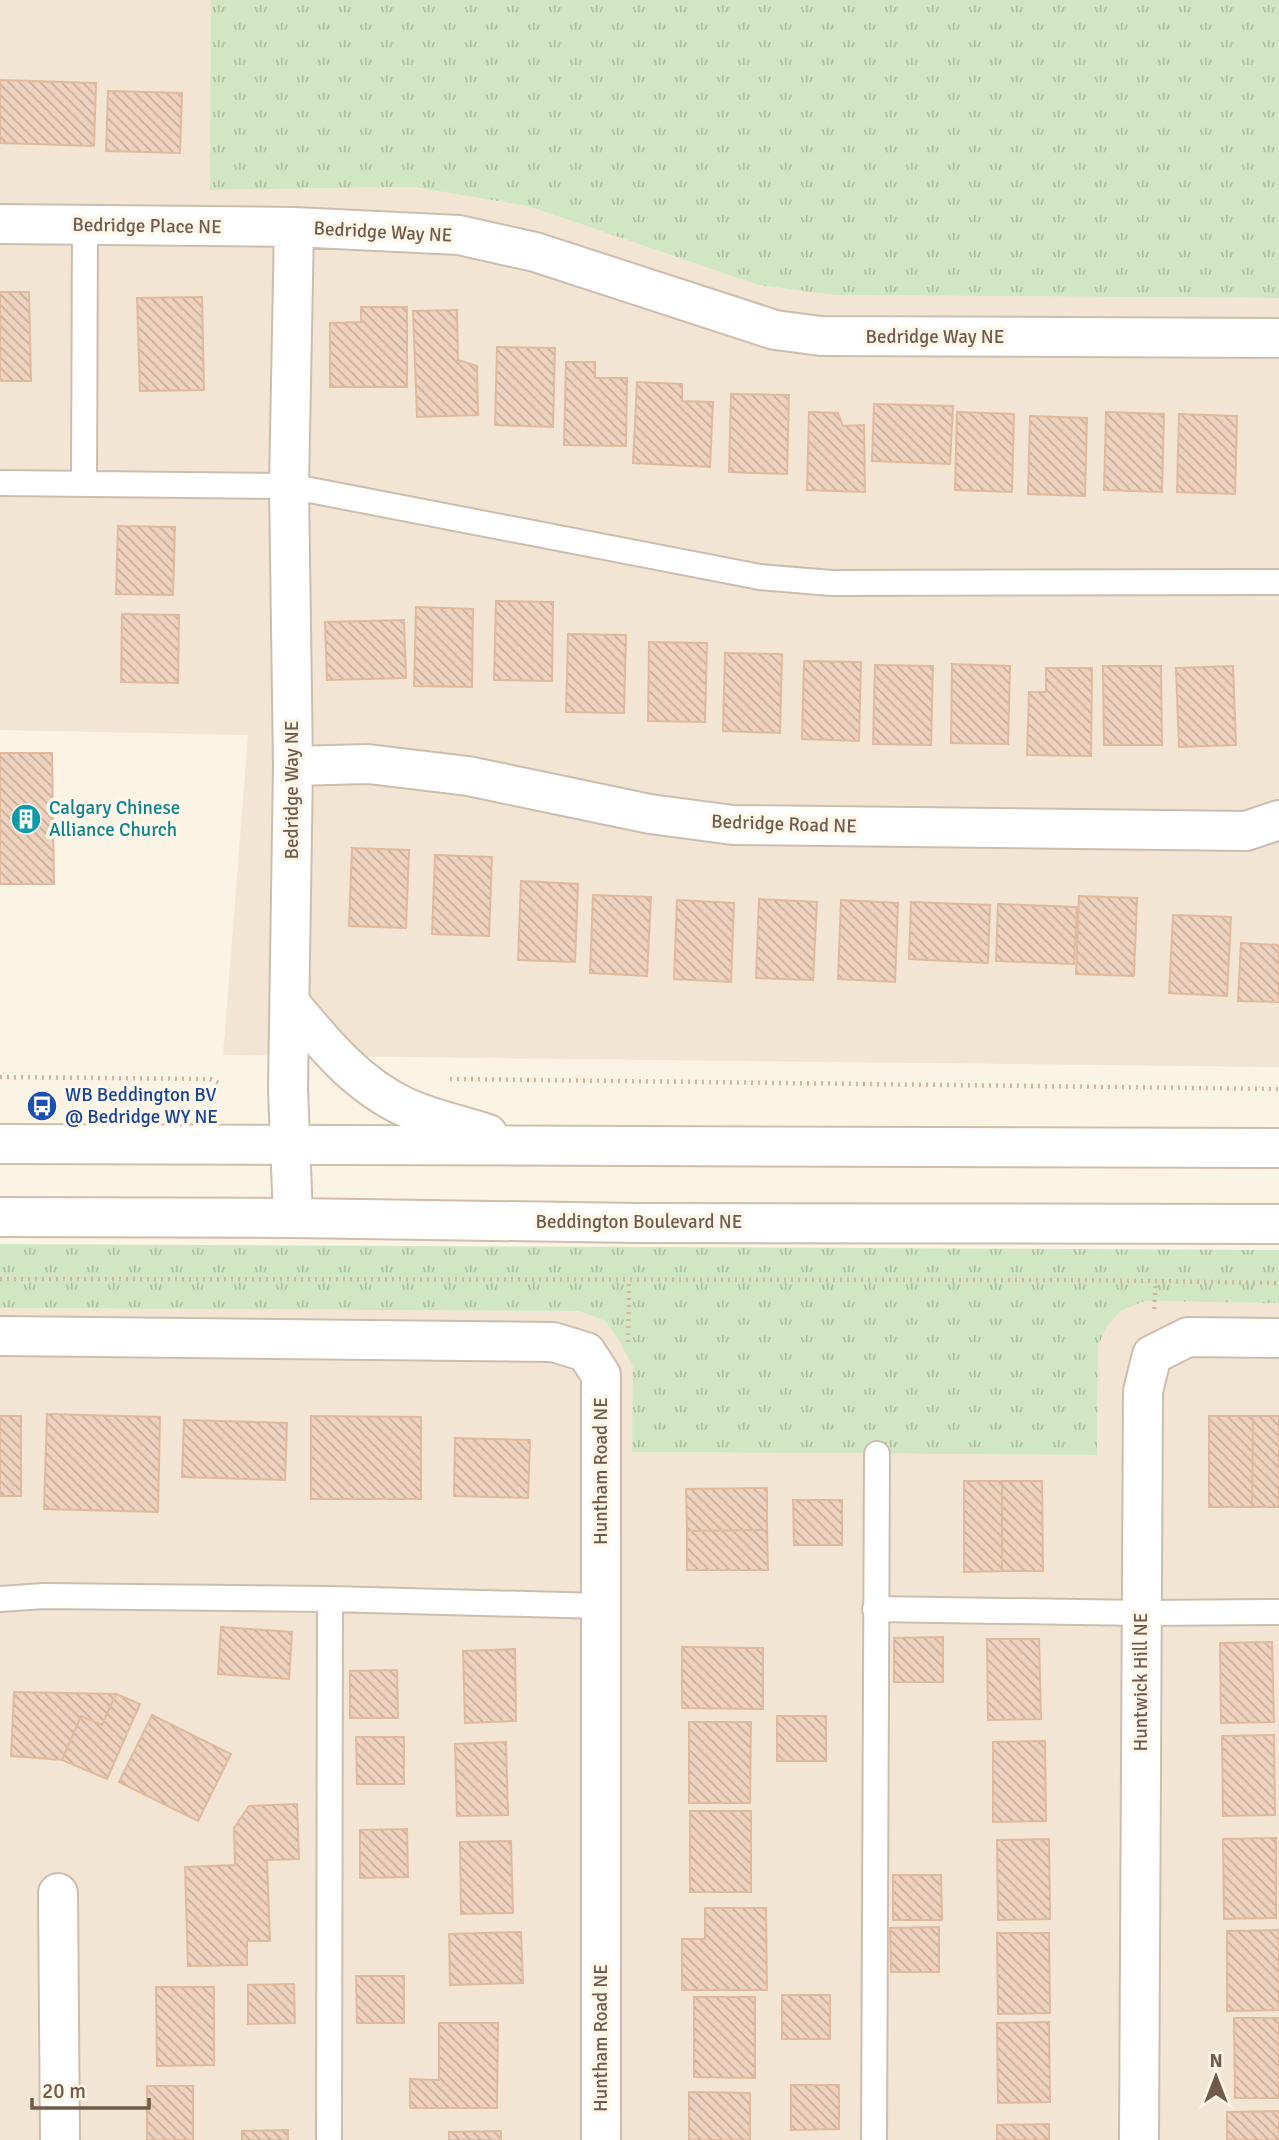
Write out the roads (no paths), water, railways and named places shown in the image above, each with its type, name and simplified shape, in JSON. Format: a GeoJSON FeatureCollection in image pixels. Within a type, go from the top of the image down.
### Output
{"type":"FeatureCollection","features":[{"type":"Feature","properties":{"kind":"street","name":"Bedridge Place NE"},"geometry":{"type":"LineString","coordinates":[[0,224],[295,227]]}},
{"type":"Feature","properties":{"kind":"street","name":"Bedridge Way NE"},"geometry":{"type":"LineString","coordinates":[[293,1218],[288,1088],[293,766],[289,486],[295,227],[459,235],[535,252],[775,330],[821,336],[1279,338]]}},
{"type":"Feature","properties":{"kind":"street","name":"Bedridge Road NE"},"geometry":{"type":"LineString","coordinates":[[293,766],[368,764],[468,776],[650,814],[733,825],[1245,831],[1279,820]]}},
{"type":"Feature","properties":{"kind":"street"},"geometry":{"type":"LineString","coordinates":[[290,1003],[323,1043],[374,1090],[407,1108],[523,1145]]}},
{"type":"Feature","properties":{"kind":"street"},"geometry":{"type":"LineString","coordinates":[[0,1144],[1279,1148]]}},
{"type":"Feature","properties":{"kind":"street","name":"Beddington Boulevard NE"},"geometry":{"type":"LineString","coordinates":[[0,1217],[652,1223],[1279,1224]]}},
{"type":"Feature","properties":{"kind":"street","name":"Huntham Road NE"},"geometry":{"type":"LineString","coordinates":[[0,1336],[553,1342],[586,1353],[601,1375],[601,2140]]}},
{"type":"Feature","properties":{"kind":"street","name":"Huntwick Hill NE"},"geometry":{"type":"LineString","coordinates":[[1139,2140],[1143,1391],[1152,1355],[1188,1337],[1279,1338]]}},
{"type":"Feature","properties":{"kind":"street"},"geometry":{"type":"LineString","coordinates":[[58,1894],[60,2140]]}},
{"type":"Feature","properties":{"kind":"lane"},"geometry":{"type":"LineString","coordinates":[[84,484],[85,225]]}},
{"type":"Feature","properties":{"kind":"lane"},"geometry":{"type":"LineString","coordinates":[[0,483],[289,486],[760,577],[831,583],[1279,582]]}},
{"type":"Feature","properties":{"kind":"lane"},"geometry":{"type":"LineString","coordinates":[[874,2140],[877,1454]]}},
{"type":"Feature","properties":{"kind":"lane"},"geometry":{"type":"LineString","coordinates":[[0,1599],[44,1596],[330,1599],[601,1606]]}},
{"type":"Feature","properties":{"kind":"lane"},"geometry":{"type":"LineString","coordinates":[[329,2140],[330,1599]]}},
{"type":"Feature","properties":{"kind":"lane"},"geometry":{"type":"LineString","coordinates":[[875,1609],[1279,1612]]}},
{"type":"Feature","properties":{"kind":"place","name":"Calgary Chinese Alliance Church"},"geometry":{"type":"Point","coordinates":[26,819]}},
{"type":"Feature","properties":{"kind":"place","name":"WB Beddington BV @ Bedridge WY NE"},"geometry":{"type":"Point","coordinates":[42,1106]}}]}
